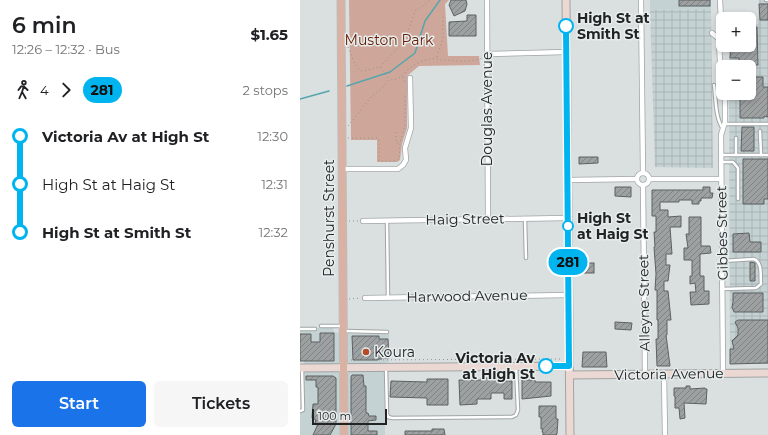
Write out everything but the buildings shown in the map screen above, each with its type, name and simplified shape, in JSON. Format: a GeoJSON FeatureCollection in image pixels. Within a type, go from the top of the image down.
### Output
{"type":"FeatureCollection","features":[{"type":"Feature","properties":{"kind":"main road","name":"Penshurst Street"},"geometry":{"type":"LineString","coordinates":[[341,0],[342,367],[344,435]]}},
{"type":"Feature","properties":{"kind":"street","name":"Douglas Avenue"},"geometry":{"type":"LineString","coordinates":[[487,0],[488,219]]}},
{"type":"Feature","properties":{"kind":"street"},"geometry":{"type":"LineString","coordinates":[[566,0],[570,435]]}},
{"type":"Feature","properties":{"kind":"street"},"geometry":{"type":"LineString","coordinates":[[641,0],[643,173]]}},
{"type":"Feature","properties":{"kind":"street"},"geometry":{"type":"LineString","coordinates":[[720,0],[720,12]]}},
{"type":"Feature","properties":{"kind":"street"},"geometry":{"type":"LineString","coordinates":[[712,33],[719,39],[720,60]]}},
{"type":"Feature","properties":{"kind":"street"},"geometry":{"type":"LineString","coordinates":[[487,54],[566,52]]}},
{"type":"Feature","properties":{"kind":"street"},"geometry":{"type":"LineString","coordinates":[[342,169],[398,169],[404,165],[406,160],[406,143],[411,128],[410,78]]}},
{"type":"Feature","properties":{"kind":"street","name":"Gibbes Street"},"geometry":{"type":"LineString","coordinates":[[723,373],[721,135],[724,124],[725,100]]}},
{"type":"Feature","properties":{"kind":"street"},"geometry":{"type":"LineString","coordinates":[[643,173],[646,174],[649,179]]}},
{"type":"Feature","properties":{"kind":"street"},"geometry":{"type":"LineString","coordinates":[[637,179],[638,176],[643,173]]}},
{"type":"Feature","properties":{"kind":"street"},"geometry":{"type":"LineString","coordinates":[[568,180],[637,179]]}},
{"type":"Feature","properties":{"kind":"street"},"geometry":{"type":"LineString","coordinates":[[637,179],[638,182],[643,185],[648,182],[649,179]]}},
{"type":"Feature","properties":{"kind":"street"},"geometry":{"type":"LineString","coordinates":[[649,179],[721,179]]}},
{"type":"Feature","properties":{"kind":"street","name":"Alleyne Street"},"geometry":{"type":"LineString","coordinates":[[643,185],[645,374]]}},
{"type":"Feature","properties":{"kind":"street","name":"Haig Street"},"geometry":{"type":"LineString","coordinates":[[363,221],[568,218]]}},
{"type":"Feature","properties":{"kind":"street","name":"Harwood Avenue"},"geometry":{"type":"LineString","coordinates":[[365,298],[569,295]]}},
{"type":"Feature","properties":{"kind":"street"},"geometry":{"type":"LineString","coordinates":[[301,368],[569,366]]}},
{"type":"Feature","properties":{"kind":"street","name":"Victoria Avenue"},"geometry":{"type":"LineString","coordinates":[[570,375],[768,373]]}},
{"type":"Feature","properties":{"kind":"street"},"geometry":{"type":"LineString","coordinates":[[664,374],[665,435]]}},
{"type":"Feature","properties":{"kind":"lane"},"geometry":{"type":"LineString","coordinates":[[714,85],[720,125],[723,129]]}},
{"type":"Feature","properties":{"kind":"lane"},"geometry":{"type":"LineString","coordinates":[[724,124],[768,124]]}},
{"type":"Feature","properties":{"kind":"lane"},"geometry":{"type":"LineString","coordinates":[[760,131],[760,155]]}},
{"type":"Feature","properties":{"kind":"lane"},"geometry":{"type":"LineString","coordinates":[[736,138],[736,155]]}},
{"type":"Feature","properties":{"kind":"lane"},"geometry":{"type":"LineString","coordinates":[[722,155],[768,155]]}},
{"type":"Feature","properties":{"kind":"lane"},"geometry":{"type":"LineString","coordinates":[[722,162],[733,162],[738,168],[738,199]]}},
{"type":"Feature","properties":{"kind":"lane"},"geometry":{"type":"LineString","coordinates":[[525,218],[526,258]]}},
{"type":"Feature","properties":{"kind":"lane"},"geometry":{"type":"LineString","coordinates":[[387,220],[388,297]]}},
{"type":"Feature","properties":{"kind":"lane"},"geometry":{"type":"LineString","coordinates":[[722,261],[754,259],[758,261],[760,263],[761,284],[756,288],[722,289]]}},
{"type":"Feature","properties":{"kind":"lane"},"geometry":{"type":"LineString","coordinates":[[321,326],[387,332]]}},
{"type":"Feature","properties":{"kind":"lane"},"geometry":{"type":"LineString","coordinates":[[300,329],[315,329]]}},
{"type":"Feature","properties":{"kind":"lane"},"geometry":{"type":"LineString","coordinates":[[386,367],[388,417],[512,417],[516,415],[518,410],[516,366]]}},
{"type":"Feature","properties":{"kind":"lane"},"geometry":{"type":"LineString","coordinates":[[300,411],[303,410],[301,368]]}},
{"type":"Feature","properties":{"kind":"path"},"geometry":{"type":"LineString","coordinates":[[348,47],[354,62],[360,71],[380,67],[405,40],[416,9],[430,0]]}},
{"type":"Feature","properties":{"kind":"path"},"geometry":{"type":"LineString","coordinates":[[436,58],[443,37],[443,16]]}},
{"type":"Feature","properties":{"kind":"path"},"geometry":{"type":"LineString","coordinates":[[389,79],[395,79],[403,76],[411,67],[428,59],[436,58],[443,60],[467,61],[480,59],[487,54]]}},
{"type":"Feature","properties":{"kind":"path"},"geometry":{"type":"LineString","coordinates":[[380,67],[389,79]]}},
{"type":"Feature","properties":{"kind":"path"},"geometry":{"type":"LineString","coordinates":[[403,76],[405,84]]}},
{"type":"Feature","properties":{"kind":"path"},"geometry":{"type":"LineString","coordinates":[[341,134],[371,97],[382,88],[389,79]]}},
{"type":"Feature","properties":{"kind":"path"},"geometry":{"type":"LineString","coordinates":[[351,138],[378,138],[379,161],[399,159],[400,143],[405,127],[405,91]]}},
{"type":"Feature","properties":{"kind":"path"},"geometry":{"type":"LineString","coordinates":[[396,132],[396,143],[400,143]]}},
{"type":"Feature","properties":{"kind":"path"},"geometry":{"type":"LineString","coordinates":[[342,221],[363,221]]}},
{"type":"Feature","properties":{"kind":"path"},"geometry":{"type":"LineString","coordinates":[[342,299],[365,298]]}},
{"type":"Feature","properties":{"kind":"path"},"geometry":{"type":"LineString","coordinates":[[351,360],[562,359]]}},
{"type":"Feature","properties":{"kind":"shaded area"},"geometry":{"type":"Polygon","coordinates":[[[650,0],[711,0],[711,9],[650,10],[650,0]]]}},
{"type":"Feature","properties":{"kind":"shaded area"},"geometry":{"type":"Polygon","coordinates":[[[759,0],[768,0],[768,364],[730,364],[729,100],[756,100],[756,60],[729,60],[729,52],[756,52],[756,24],[758,24],[759,0]]]}},
{"type":"Feature","properties":{"kind":"shaded area"},"geometry":{"type":"Polygon","coordinates":[[[711,9],[713,168],[655,167],[650,10],[711,9]]]}},
{"type":"Feature","properties":{"kind":"shaded area"},"geometry":{"type":"Polygon","coordinates":[[[300,328],[333,328],[334,332],[351,334],[389,334],[389,362],[384,363],[385,435],[300,435],[300,413],[305,411],[304,361],[300,361],[300,328]]]}},
{"type":"Feature","properties":{"kind":"green space","name":"Muston Park"},"geometry":{"type":"Polygon","coordinates":[[[349,0],[449,0],[445,4],[448,56],[479,56],[480,65],[419,66],[407,76],[407,128],[402,144],[400,160],[397,162],[377,162],[377,140],[351,140],[349,0]]]}},
{"type":"Feature","properties":{"kind":"waterway"},"geometry":{"type":"LineString","coordinates":[[347,86],[390,72],[415,53],[425,21],[440,0]]}},
{"type":"Feature","properties":{"kind":"waterway"},"geometry":{"type":"LineString","coordinates":[[300,99],[329,91]]}},
{"type":"Feature","properties":{"kind":"bus line","name":"281"},"geometry":{"type":"LineString","coordinates":[[546,366],[569,366],[566,26]]}},
{"type":"Feature","properties":{"kind":"place","name":"High St at Smith St"},"geometry":{"type":"Point","coordinates":[566,26]}},
{"type":"Feature","properties":{"kind":"place","name":"High St at Haig St"},"geometry":{"type":"Point","coordinates":[568,226]}},
{"type":"Feature","properties":{"kind":"place","name":"Koura"},"geometry":{"type":"Point","coordinates":[366,352]}},
{"type":"Feature","properties":{"kind":"place","name":"Victoria Av at High St"},"geometry":{"type":"Point","coordinates":[546,366]}}]}
